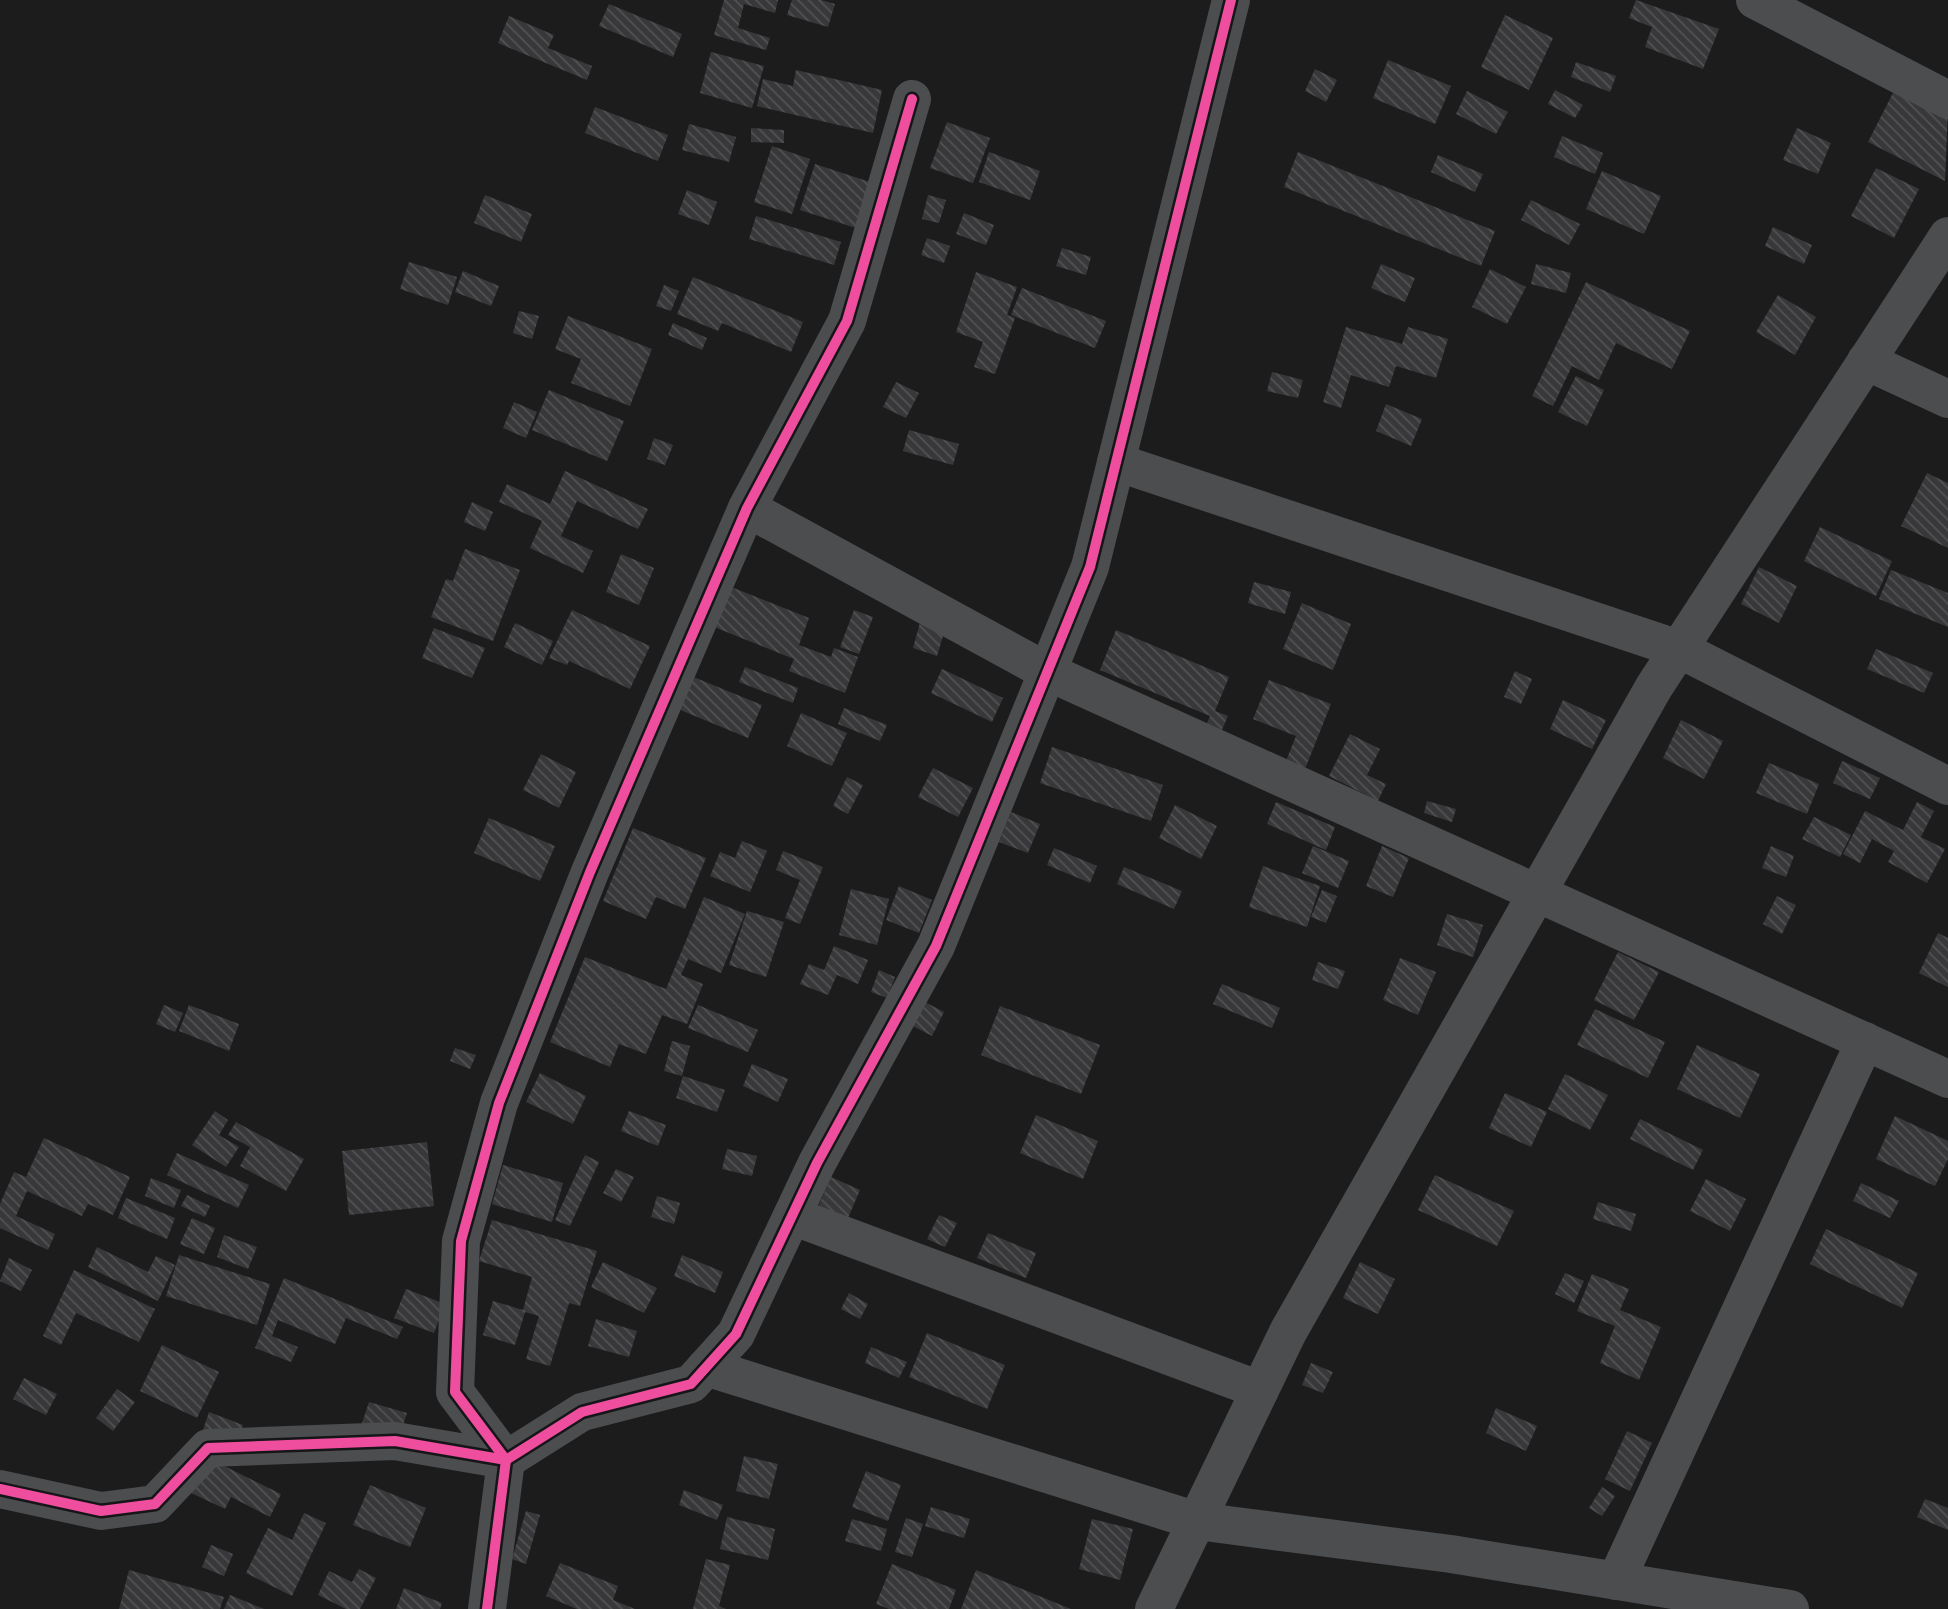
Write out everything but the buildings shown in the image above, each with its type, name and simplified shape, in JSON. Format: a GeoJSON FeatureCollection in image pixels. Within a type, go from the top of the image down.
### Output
{"type":"FeatureCollection","features":[{"type":"Feature","properties":{"kind":"street"},"geometry":{"type":"LineString","coordinates":[[0,1489],[101,1511],[155,1503],[208,1448],[219,1447],[395,1441],[506,1460],[582,1412],[691,1384],[736,1334],[817,1163],[936,946],[1090,567],[1231,0]]}},
{"type":"Feature","properties":{"kind":"street"},"geometry":{"type":"LineString","coordinates":[[1755,0],[1948,100]]}},
{"type":"Feature","properties":{"kind":"street"},"geometry":{"type":"LineString","coordinates":[[487,1609],[506,1460],[455,1392],[461,1241],[499,1103],[590,872],[747,508],[847,321],[912,99]]}},
{"type":"Feature","properties":{"kind":"street"},"geometry":{"type":"LineString","coordinates":[[1154,1609],[1288,1332],[1538,892],[1679,649],[1948,236]]}},
{"type":"Feature","properties":{"kind":"street"},"geometry":{"type":"LineString","coordinates":[[1866,361],[1948,399]]}},
{"type":"Feature","properties":{"kind":"street"},"geometry":{"type":"LineString","coordinates":[[1116,462],[1679,649],[1948,786]]}},
{"type":"Feature","properties":{"kind":"street"},"geometry":{"type":"LineString","coordinates":[[747,508],[1048,673],[1948,1079]]}},
{"type":"Feature","properties":{"kind":"street"},"geometry":{"type":"LineString","coordinates":[[1616,1581],[1865,1041]]}},
{"type":"Feature","properties":{"kind":"street"},"geometry":{"type":"LineString","coordinates":[[792,1216],[1260,1390]]}},
{"type":"Feature","properties":{"kind":"street"},"geometry":{"type":"LineString","coordinates":[[706,1367],[1197,1521],[1451,1554],[1790,1609]]}},
{"type":"Feature","properties":{"kind":"cycle path"},"geometry":{"type":"LineString","coordinates":[[0,1489],[101,1511],[155,1504],[208,1448],[395,1441],[506,1460],[582,1412],[691,1384],[736,1334],[817,1163],[936,946],[1090,567],[1231,0]]}},
{"type":"Feature","properties":{"kind":"cycle path"},"geometry":{"type":"LineString","coordinates":[[487,1609],[506,1460],[455,1392],[461,1241],[499,1103],[590,872],[747,508],[847,321],[912,99]]}}]}
